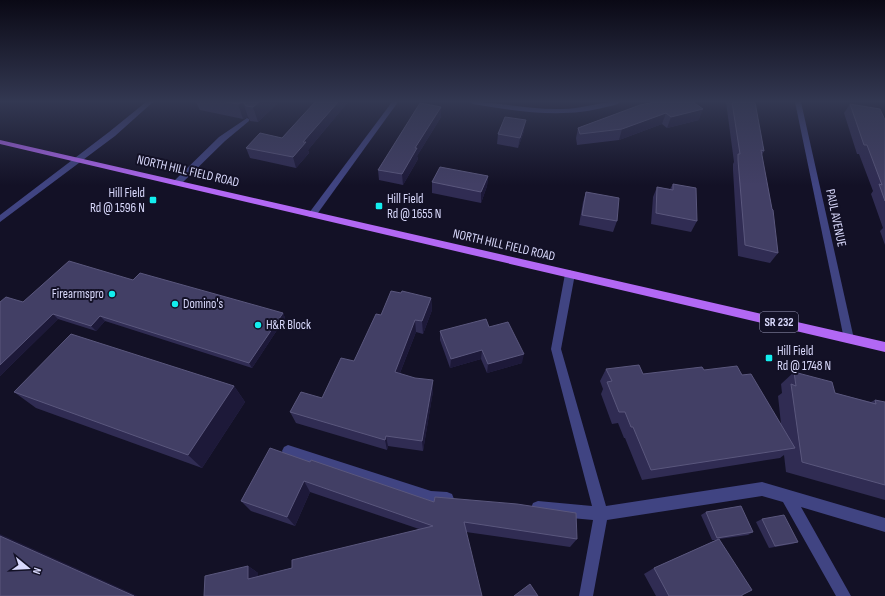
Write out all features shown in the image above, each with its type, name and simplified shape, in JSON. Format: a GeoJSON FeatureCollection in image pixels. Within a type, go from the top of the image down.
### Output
{"type":"FeatureCollection","features":[{"type":"Feature","properties":{"kind":"main road","name":"NORTH HILL FIELD ROAD"},"geometry":{"type":"LineString","coordinates":[[0,142],[885,347]]}},
{"type":"Feature","properties":{"kind":"street"},"geometry":{"type":"LineString","coordinates":[[0,219],[115,130]]}},
{"type":"Feature","properties":{"kind":"street"},"geometry":{"type":"LineString","coordinates":[[177,183],[222,139],[234,130]]}},
{"type":"Feature","properties":{"kind":"street"},"geometry":{"type":"LineString","coordinates":[[312,215],[375,130]]}},
{"type":"Feature","properties":{"kind":"street","name":"PAUL AVENUE"},"geometry":{"type":"LineString","coordinates":[[804,130],[849,339]]}},
{"type":"Feature","properties":{"kind":"street"},"geometry":{"type":"LineString","coordinates":[[570,274],[556,349],[601,514],[586,596]]}},
{"type":"Feature","properties":{"kind":"street"},"geometry":{"type":"LineString","coordinates":[[288,451],[431,498],[462,501]]}},
{"type":"Feature","properties":{"kind":"street"},"geometry":{"type":"LineString","coordinates":[[524,507],[601,514],[762,489],[885,525]]}},
{"type":"Feature","properties":{"kind":"street"},"geometry":{"type":"LineString","coordinates":[[788,497],[844,596]]}},
{"type":"Feature","properties":{"kind":"building"},"geometry":{"type":"Polygon","coordinates":[[[290,130],[314,130],[303,142],[306,142],[293,157],[246,148],[260,133],[282,138],[290,130]]]}},
{"type":"Feature","properties":{"kind":"building"},"geometry":{"type":"Polygon","coordinates":[[[403,130],[427,130],[415,148],[417,148],[402,174],[378,170],[403,130]]]}},
{"type":"Feature","properties":{"kind":"building"},"geometry":{"type":"Polygon","coordinates":[[[500,130],[523,130],[520,138],[498,134],[500,130]]]}},
{"type":"Feature","properties":{"kind":"building"},"geometry":{"type":"Polygon","coordinates":[[[579,130],[615,130],[580,134],[579,130]]]}},
{"type":"Feature","properties":{"kind":"building"},"geometry":{"type":"Polygon","coordinates":[[[736,130],[760,130],[764,151],[761,150],[773,210],[778,253],[745,245],[738,160],[738,154],[740,154],[736,130]]]}},
{"type":"Feature","properties":{"kind":"building"},"geometry":{"type":"Polygon","coordinates":[[[859,130],[885,130],[885,201],[879,184],[882,185],[867,145],[864,145],[859,130]]]}},
{"type":"Feature","properties":{"kind":"building"},"geometry":{"type":"Polygon","coordinates":[[[440,167],[488,176],[481,192],[432,182],[440,167]]]}},
{"type":"Feature","properties":{"kind":"building"},"geometry":{"type":"Polygon","coordinates":[[[673,184],[696,188],[697,221],[656,213],[657,187],[673,190],[673,184]]]}},
{"type":"Feature","properties":{"kind":"building"},"geometry":{"type":"Polygon","coordinates":[[[586,192],[619,198],[617,221],[582,215],[586,192]]]}},
{"type":"Feature","properties":{"kind":"building"},"geometry":{"type":"Polygon","coordinates":[[[69,261],[133,280],[140,273],[283,313],[249,363],[100,316],[91,326],[53,314],[0,365],[0,302],[6,297],[23,302],[69,261]]]}},
{"type":"Feature","properties":{"kind":"building"},"geometry":{"type":"Polygon","coordinates":[[[391,291],[401,293],[402,291],[431,298],[422,321],[415,320],[395,372],[415,378],[433,380],[422,441],[386,436],[385,440],[290,412],[301,392],[322,398],[341,358],[354,361],[376,314],[381,315],[391,291]]]}},
{"type":"Feature","properties":{"kind":"building"},"geometry":{"type":"Polygon","coordinates":[[[486,319],[489,327],[508,322],[524,354],[488,364],[482,350],[451,359],[440,331],[486,319]]]}},
{"type":"Feature","properties":{"kind":"building"},"geometry":{"type":"Polygon","coordinates":[[[71,334],[234,386],[188,455],[14,392],[71,334]]]}},
{"type":"Feature","properties":{"kind":"building"},"geometry":{"type":"Polygon","coordinates":[[[639,365],[643,374],[702,367],[704,370],[737,366],[742,375],[751,374],[795,448],[651,470],[633,427],[631,427],[625,412],[619,412],[607,382],[612,381],[606,369],[639,365]]]}},
{"type":"Feature","properties":{"kind":"building"},"geometry":{"type":"Polygon","coordinates":[[[794,372],[832,382],[835,393],[876,404],[875,400],[885,402],[885,485],[802,462],[791,384],[796,386],[794,372]]]}},
{"type":"Feature","properties":{"kind":"building"},"geometry":{"type":"Polygon","coordinates":[[[270,448],[310,462],[311,460],[434,502],[435,497],[517,504],[576,513],[577,539],[464,522],[482,596],[204,596],[205,576],[248,566],[248,579],[292,568],[292,560],[433,526],[304,481],[287,517],[241,501],[270,448]]]}},
{"type":"Feature","properties":{"kind":"building"},"geometry":{"type":"Polygon","coordinates":[[[741,506],[753,532],[717,538],[706,512],[741,506]]]}},
{"type":"Feature","properties":{"kind":"building"},"geometry":{"type":"Polygon","coordinates":[[[784,515],[798,542],[775,546],[762,519],[784,515]]]}},
{"type":"Feature","properties":{"kind":"building"},"geometry":{"type":"Polygon","coordinates":[[[0,536],[134,596],[0,596],[0,536]]]}},
{"type":"Feature","properties":{"kind":"building"},"geometry":{"type":"Polygon","coordinates":[[[719,539],[752,590],[742,596],[669,596],[654,568],[719,539]]]}},
{"type":"Feature","properties":{"kind":"building"},"geometry":{"type":"Polygon","coordinates":[[[530,584],[538,596],[514,596],[530,584]]]}},
{"type":"Feature","properties":{"kind":"place","name":"Hill Field Rd @ 1596 N"},"geometry":{"type":"Point","coordinates":[153,200]}},
{"type":"Feature","properties":{"kind":"place","name":"Hill Field Rd @ 1655 N"},"geometry":{"type":"Point","coordinates":[379,206]}},
{"type":"Feature","properties":{"kind":"place","name":"Firearmspro"},"geometry":{"type":"Point","coordinates":[112,294]}},
{"type":"Feature","properties":{"kind":"place","name":"Domino's"},"geometry":{"type":"Point","coordinates":[175,304]}},
{"type":"Feature","properties":{"kind":"place","name":"H&R Block"},"geometry":{"type":"Point","coordinates":[258,325]}},
{"type":"Feature","properties":{"kind":"place","name":"Hill Field Rd @ 1748 N"},"geometry":{"type":"Point","coordinates":[769,358]}}]}
